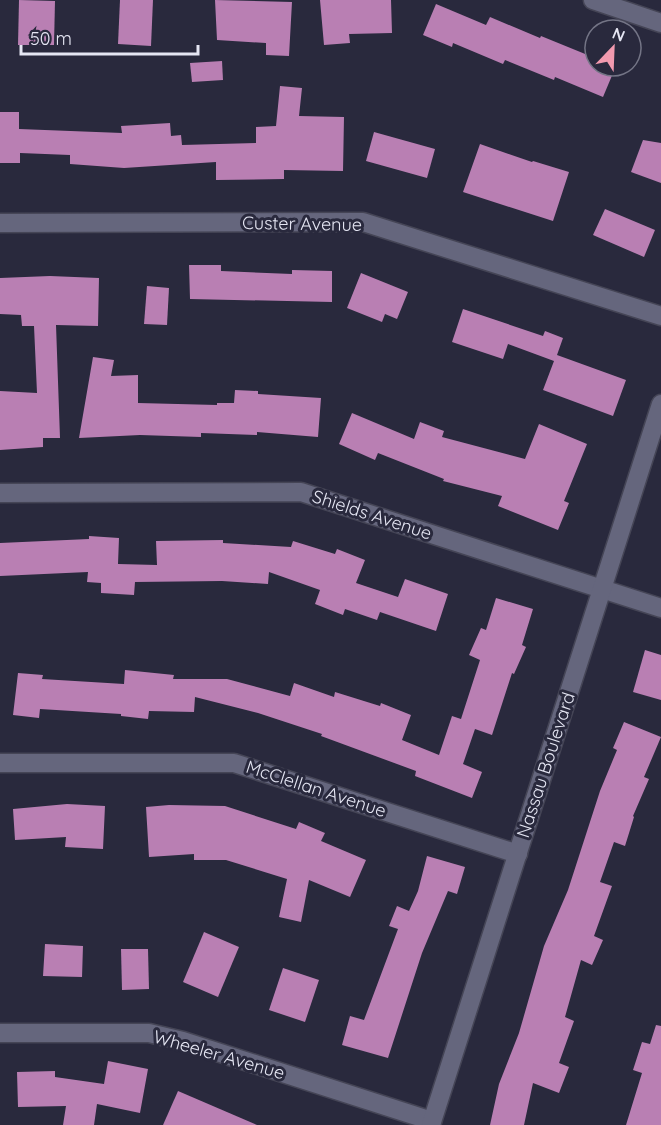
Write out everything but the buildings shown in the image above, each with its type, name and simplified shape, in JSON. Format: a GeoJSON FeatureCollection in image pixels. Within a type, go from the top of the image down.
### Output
{"type":"FeatureCollection","features":[{"type":"Feature","properties":{"kind":"street"},"geometry":{"type":"LineString","coordinates":[[592,0],[661,22]]}},
{"type":"Feature","properties":{"kind":"street","name":"Custer Avenue"},"geometry":{"type":"LineString","coordinates":[[0,223],[363,222],[661,316]]}},
{"type":"Feature","properties":{"kind":"street","name":"Nassau Boulevard"},"geometry":{"type":"LineString","coordinates":[[431,1123],[661,404]]}},
{"type":"Feature","properties":{"kind":"street","name":"Shields Avenue"},"geometry":{"type":"LineString","coordinates":[[0,493],[301,492],[661,608]]}},
{"type":"Feature","properties":{"kind":"street","name":"McClellan Avenue"},"geometry":{"type":"LineString","coordinates":[[0,763],[234,763],[518,854]]}},
{"type":"Feature","properties":{"kind":"street","name":"Wheeler Avenue"},"geometry":{"type":"LineString","coordinates":[[0,1033],[149,1034],[183,1041],[431,1123]]}}]}
